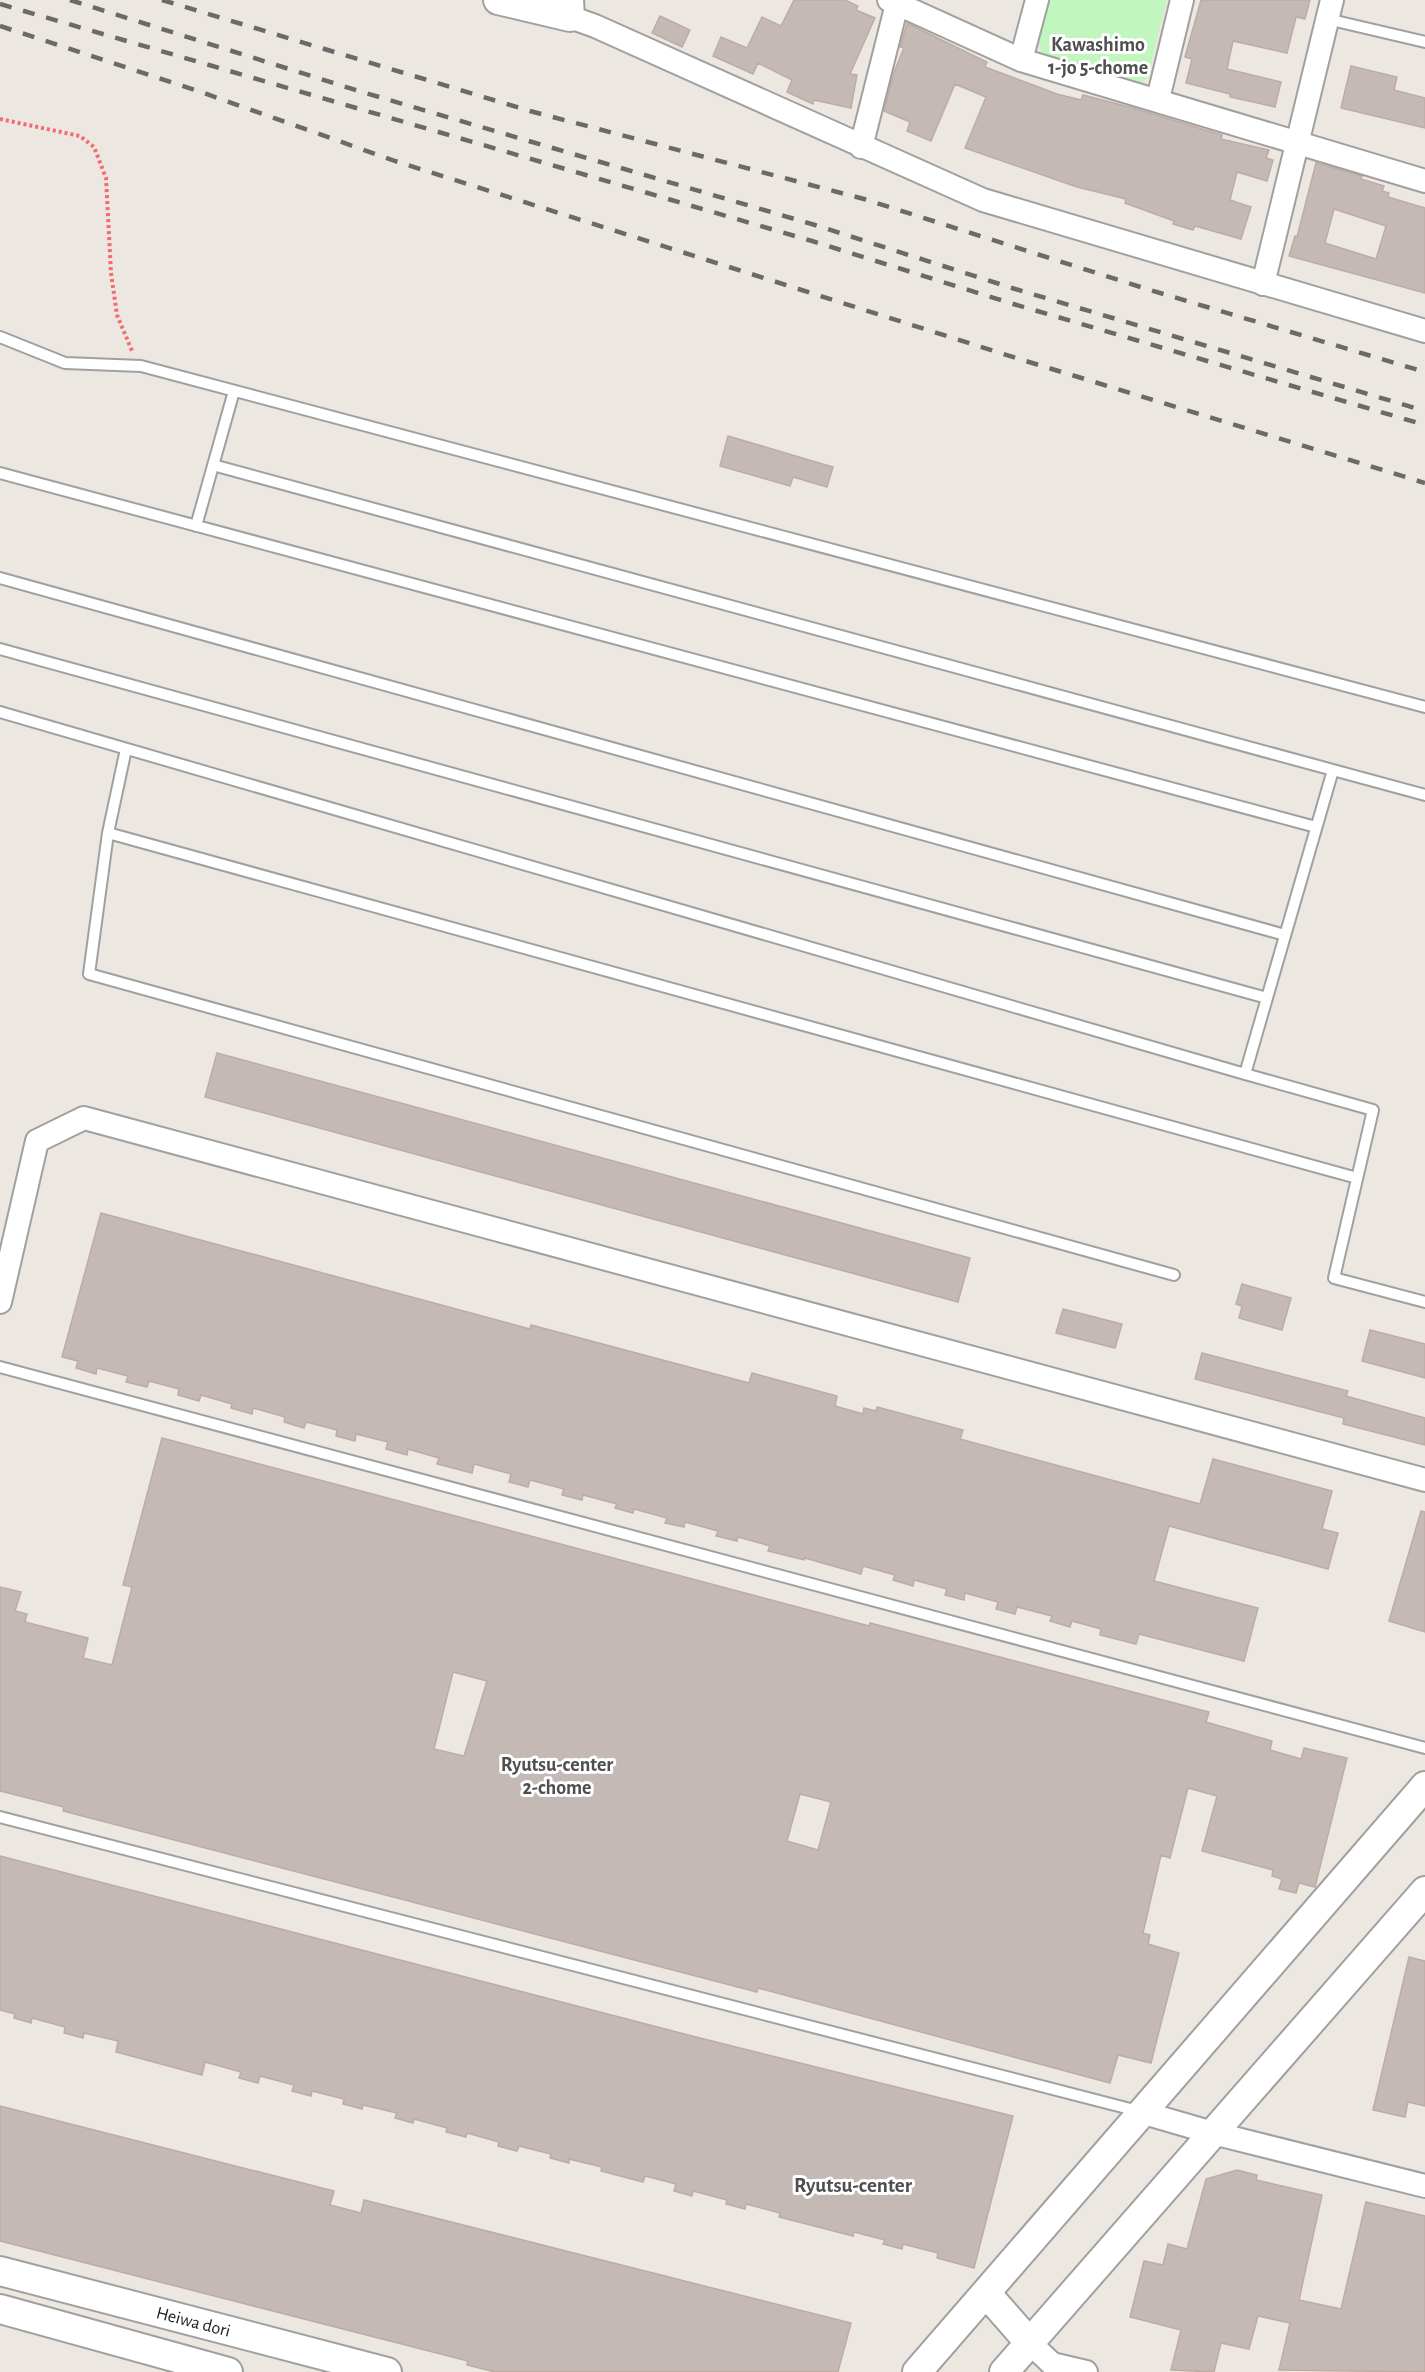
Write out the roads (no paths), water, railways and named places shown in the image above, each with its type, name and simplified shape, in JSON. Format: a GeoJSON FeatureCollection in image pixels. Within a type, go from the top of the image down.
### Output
{"type":"FeatureCollection","features":[{"type":"Feature","properties":{"kind":"street"},"geometry":{"type":"LineString","coordinates":[[498,0],[570,9],[595,26],[983,200],[1425,331]]}},
{"type":"Feature","properties":{"kind":"street"},"geometry":{"type":"LineString","coordinates":[[1021,60],[1036,0]]}},
{"type":"Feature","properties":{"kind":"street"},"geometry":{"type":"LineString","coordinates":[[1158,99],[1182,0]]}},
{"type":"Feature","properties":{"kind":"street"},"geometry":{"type":"LineString","coordinates":[[861,147],[895,1],[1021,60],[1158,99],[1425,181]]}},
{"type":"Feature","properties":{"kind":"street"},"geometry":{"type":"LineString","coordinates":[[1263,284],[1329,10]]}},
{"type":"Feature","properties":{"kind":"street"},"geometry":{"type":"LineString","coordinates":[[0,1302],[37,1141],[84,1118],[1425,1480]]}},
{"type":"Feature","properties":{"kind":"street"},"geometry":{"type":"LineString","coordinates":[[917,2372],[1144,2113],[1425,1786]]}},
{"type":"Feature","properties":{"kind":"street"},"geometry":{"type":"LineString","coordinates":[[1004,2372],[1425,1891]]}},
{"type":"Feature","properties":{"kind":"street"},"geometry":{"type":"LineString","coordinates":[[1144,2113],[1213,2133],[1425,2186]]}},
{"type":"Feature","properties":{"kind":"street","name":"Heiwa dori"},"geometry":{"type":"LineString","coordinates":[[0,2271],[387,2372]]}},
{"type":"Feature","properties":{"kind":"street"},"geometry":{"type":"LineString","coordinates":[[986,2293],[1029,2342],[1052,2364],[1086,2372]]}},
{"type":"Feature","properties":{"kind":"street"},"geometry":{"type":"LineString","coordinates":[[0,2310],[228,2372]]}},
{"type":"Feature","properties":{"kind":"lane"},"geometry":{"type":"LineString","coordinates":[[1329,10],[1425,42]]}},
{"type":"Feature","properties":{"kind":"lane"},"geometry":{"type":"LineString","coordinates":[[0,337],[65,363],[138,366],[1425,706]]}},
{"type":"Feature","properties":{"kind":"lane"},"geometry":{"type":"LineString","coordinates":[[196,526],[234,391]]}},
{"type":"Feature","properties":{"kind":"lane"},"geometry":{"type":"LineString","coordinates":[[213,465],[1425,795]]}},
{"type":"Feature","properties":{"kind":"lane"},"geometry":{"type":"LineString","coordinates":[[0,473],[1316,827]]}},
{"type":"Feature","properties":{"kind":"lane"},"geometry":{"type":"LineString","coordinates":[[0,578],[1285,935]]}},
{"type":"Feature","properties":{"kind":"lane"},"geometry":{"type":"LineString","coordinates":[[0,649],[1267,998]]}},
{"type":"Feature","properties":{"kind":"lane"},"geometry":{"type":"LineString","coordinates":[[0,712],[1373,1110],[1334,1278],[1425,1302]]}},
{"type":"Feature","properties":{"kind":"lane"},"geometry":{"type":"LineString","coordinates":[[126,749],[108,833],[89,974],[1174,1275]]}},
{"type":"Feature","properties":{"kind":"lane"},"geometry":{"type":"LineString","coordinates":[[1245,1074],[1333,770]]}},
{"type":"Feature","properties":{"kind":"lane"},"geometry":{"type":"LineString","coordinates":[[108,833],[1357,1178]]}},
{"type":"Feature","properties":{"kind":"lane"},"geometry":{"type":"LineString","coordinates":[[0,1367],[1425,1748]]}},
{"type":"Feature","properties":{"kind":"lane"},"geometry":{"type":"LineString","coordinates":[[0,1817],[1144,2113]]}},
{"type":"Feature","properties":{"kind":"railway"},"geometry":{"type":"LineString","coordinates":[[70,0],[362,92],[815,225],[1012,288],[1425,411]]}},
{"type":"Feature","properties":{"kind":"railway"},"geometry":{"type":"LineString","coordinates":[[162,0],[530,111],[864,199],[1150,290],[1425,372]]}},
{"type":"Feature","properties":{"kind":"railway"},"geometry":{"type":"LineString","coordinates":[[0,4],[812,241],[1010,303],[1425,425]]}},
{"type":"Feature","properties":{"kind":"railway"},"geometry":{"type":"LineString","coordinates":[[0,26],[201,92],[395,161],[1016,358],[1425,483]]}},
{"type":"Feature","properties":{"kind":"district","name":"Kawashimo 1-jo 5-chome"},"geometry":{"type":"Point","coordinates":[1098,56]}},
{"type":"Feature","properties":{"kind":"district","name":"Ryutsu-center 2-chome"},"geometry":{"type":"Point","coordinates":[557,1776]}},
{"type":"Feature","properties":{"kind":"district","name":"Ryutsu-center"},"geometry":{"type":"Point","coordinates":[853,2185]}}]}
